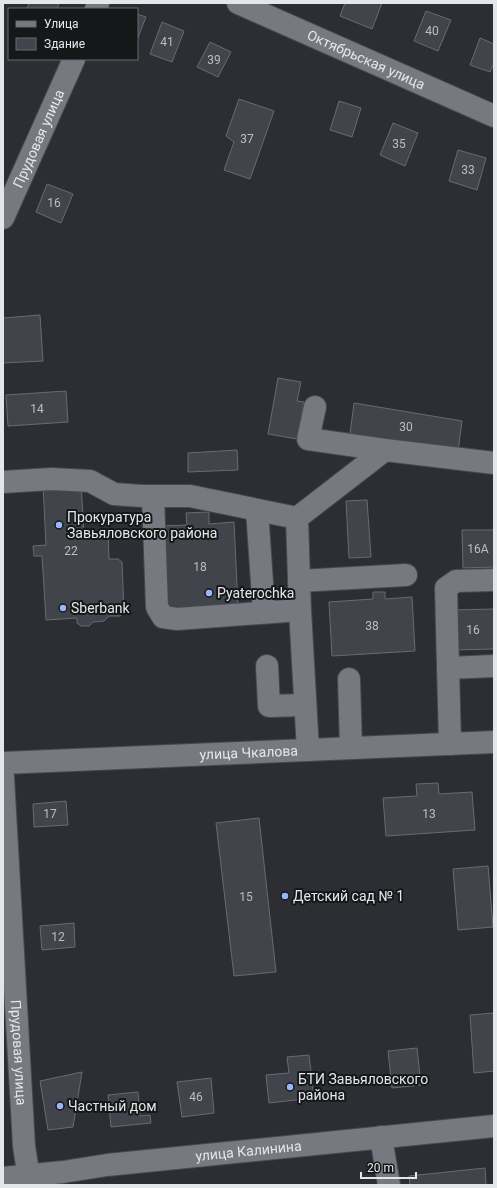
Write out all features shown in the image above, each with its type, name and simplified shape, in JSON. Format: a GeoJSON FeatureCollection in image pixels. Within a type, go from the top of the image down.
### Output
{"type":"FeatureCollection","features":[{"type":"Feature","properties":{"kind":"street","name":"Октябрьская улица"},"geometry":{"type":"LineString","coordinates":[[238,3],[494,116]]}},
{"type":"Feature","properties":{"kind":"street","name":"Прудовая улица"},"geometry":{"type":"LineString","coordinates":[[3,218],[74,60]]}},
{"type":"Feature","properties":{"kind":"street"},"geometry":{"type":"LineString","coordinates":[[315,407],[308,439],[494,463]]}},
{"type":"Feature","properties":{"kind":"street"},"geometry":{"type":"LineString","coordinates":[[3,482],[51,479],[90,481],[114,494],[190,496],[297,518],[385,450]]}},
{"type":"Feature","properties":{"kind":"street"},"geometry":{"type":"LineString","coordinates":[[153,496],[157,607],[163,617],[177,619],[300,610]]}},
{"type":"Feature","properties":{"kind":"street"},"geometry":{"type":"LineString","coordinates":[[257,510],[264,612]]}},
{"type":"Feature","properties":{"kind":"street"},"geometry":{"type":"LineString","coordinates":[[297,518],[300,610],[308,750]]}},
{"type":"Feature","properties":{"kind":"street"},"geometry":{"type":"LineString","coordinates":[[299,581],[406,575]]}},
{"type":"Feature","properties":{"kind":"street"},"geometry":{"type":"LineString","coordinates":[[450,744],[446,588],[456,581],[494,580]]}},
{"type":"Feature","properties":{"kind":"street"},"geometry":{"type":"LineString","coordinates":[[267,666],[269,706],[305,706]]}},
{"type":"Feature","properties":{"kind":"street"},"geometry":{"type":"LineString","coordinates":[[448,668],[494,666]]}},
{"type":"Feature","properties":{"kind":"street"},"geometry":{"type":"LineString","coordinates":[[349,679],[351,748]]}},
{"type":"Feature","properties":{"kind":"street","name":"улица Чкалова"},"geometry":{"type":"LineString","coordinates":[[3,763],[494,742]]}},
{"type":"Feature","properties":{"kind":"street","name":"Прудовая улица"},"geometry":{"type":"LineString","coordinates":[[3,777],[24,1138],[29,1180]]}},
{"type":"Feature","properties":{"kind":"street","name":"улица Калинина"},"geometry":{"type":"LineString","coordinates":[[3,1178],[29,1180],[63,1172],[107,1165],[494,1126]]}},
{"type":"Feature","properties":{"kind":"street"},"geometry":{"type":"LineString","coordinates":[[381,1137],[388,1185]]}},
{"type":"Feature","properties":{"kind":"building"},"geometry":{"type":"Polygon","coordinates":[[[29,3],[59,3],[57,8],[27,8],[29,3]]]}},
{"type":"Feature","properties":{"kind":"building"},"geometry":{"type":"Polygon","coordinates":[[[345,3],[382,3],[372,29],[340,16],[345,3]]]}},
{"type":"Feature","properties":{"kind":"building"},"geometry":{"type":"Polygon","coordinates":[[[426,11],[451,20],[438,51],[414,41],[426,11]]]}},
{"type":"Feature","properties":{"kind":"building"},"geometry":{"type":"Polygon","coordinates":[[[138,14],[146,17],[138,37],[138,14]]]}},
{"type":"Feature","properties":{"kind":"building"},"geometry":{"type":"Polygon","coordinates":[[[162,22],[184,31],[172,62],[150,54],[162,22]]]}},
{"type":"Feature","properties":{"kind":"building"},"geometry":{"type":"Polygon","coordinates":[[[480,38],[494,44],[494,63],[490,72],[470,65],[480,38]]]}},
{"type":"Feature","properties":{"kind":"building"},"geometry":{"type":"Polygon","coordinates":[[[210,42],[231,52],[218,77],[197,67],[210,42]]]}},
{"type":"Feature","properties":{"kind":"building"},"geometry":{"type":"Polygon","coordinates":[[[239,99],[274,111],[250,179],[224,170],[234,142],[226,136],[239,99]]]}},
{"type":"Feature","properties":{"kind":"building"},"geometry":{"type":"Polygon","coordinates":[[[339,101],[361,108],[352,137],[330,130],[339,101]]]}},
{"type":"Feature","properties":{"kind":"building"},"geometry":{"type":"Polygon","coordinates":[[[393,123],[418,133],[405,166],[380,155],[393,123]]]}},
{"type":"Feature","properties":{"kind":"building"},"geometry":{"type":"Polygon","coordinates":[[[458,150],[486,158],[477,190],[449,181],[458,150]]]}},
{"type":"Feature","properties":{"kind":"building"},"geometry":{"type":"Polygon","coordinates":[[[47,184],[73,194],[61,223],[36,212],[47,184]]]}},
{"type":"Feature","properties":{"kind":"building"},"geometry":{"type":"Polygon","coordinates":[[[40,315],[43,361],[3,363],[3,318],[40,315]]]}},
{"type":"Feature","properties":{"kind":"building"},"geometry":{"type":"Polygon","coordinates":[[[278,378],[301,382],[297,401],[304,402],[297,439],[268,434],[278,378]]]}},
{"type":"Feature","properties":{"kind":"building"},"geometry":{"type":"Polygon","coordinates":[[[66,391],[68,422],[8,426],[6,395],[66,391]]]}},
{"type":"Feature","properties":{"kind":"building"},"geometry":{"type":"Polygon","coordinates":[[[354,403],[462,421],[458,451],[350,434],[354,403]]]}},
{"type":"Feature","properties":{"kind":"building"},"geometry":{"type":"Polygon","coordinates":[[[237,450],[238,470],[188,472],[188,453],[237,450]]]}},
{"type":"Feature","properties":{"kind":"building"},"geometry":{"type":"Polygon","coordinates":[[[81,483],[84,534],[108,532],[109,559],[118,559],[122,562],[124,612],[120,616],[109,616],[104,621],[93,622],[89,626],[81,626],[77,623],[77,618],[46,620],[42,556],[34,556],[33,546],[46,545],[43,485],[81,483]]]}},
{"type":"Feature","properties":{"kind":"building"},"geometry":{"type":"Polygon","coordinates":[[[367,500],[371,557],[349,558],[346,501],[367,500]]]}},
{"type":"Feature","properties":{"kind":"building"},"geometry":{"type":"Polygon","coordinates":[[[209,512],[209,524],[234,522],[238,608],[166,611],[162,526],[187,525],[186,513],[209,512]]]}},
{"type":"Feature","properties":{"kind":"building"},"geometry":{"type":"Polygon","coordinates":[[[462,530],[494,530],[494,567],[463,568],[462,530]]]}},
{"type":"Feature","properties":{"kind":"building"},"geometry":{"type":"Polygon","coordinates":[[[373,592],[385,592],[385,599],[412,597],[415,651],[332,656],[329,602],[373,599],[373,592]]]}},
{"type":"Feature","properties":{"kind":"building"},"geometry":{"type":"Polygon","coordinates":[[[494,609],[494,649],[453,650],[452,610],[494,609]]]}},
{"type":"Feature","properties":{"kind":"building"},"geometry":{"type":"Polygon","coordinates":[[[438,783],[439,794],[472,792],[475,830],[386,836],[383,798],[417,796],[416,784],[438,783]]]}},
{"type":"Feature","properties":{"kind":"building"},"geometry":{"type":"Polygon","coordinates":[[[66,801],[68,825],[34,827],[33,804],[66,801]]]}},
{"type":"Feature","properties":{"kind":"building"},"geometry":{"type":"Polygon","coordinates":[[[259,818],[276,972],[234,976],[216,823],[259,818]]]}},
{"type":"Feature","properties":{"kind":"building"},"geometry":{"type":"Polygon","coordinates":[[[488,866],[493,927],[458,930],[453,869],[488,866]]]}},
{"type":"Feature","properties":{"kind":"building"},"geometry":{"type":"Polygon","coordinates":[[[74,923],[75,947],[42,950],[40,926],[74,923]]]}},
{"type":"Feature","properties":{"kind":"building"},"geometry":{"type":"Polygon","coordinates":[[[494,1013],[494,1071],[474,1073],[470,1015],[494,1013]]]}},
{"type":"Feature","properties":{"kind":"building"},"geometry":{"type":"Polygon","coordinates":[[[417,1048],[421,1085],[392,1088],[388,1051],[417,1048]]]}},
{"type":"Feature","properties":{"kind":"building","name":"БТИ Завьяловского района"},"geometry":{"type":"Polygon","coordinates":[[[309,1055],[314,1098],[269,1103],[266,1075],[289,1073],[287,1057],[309,1055]]]}},
{"type":"Feature","properties":{"kind":"building","name":"Частный дом"},"geometry":{"type":"Polygon","coordinates":[[[82,1072],[73,1127],[48,1130],[40,1081],[82,1072]]]}},
{"type":"Feature","properties":{"kind":"building"},"geometry":{"type":"Polygon","coordinates":[[[211,1078],[214,1113],[182,1117],[177,1082],[211,1078]]]}},
{"type":"Feature","properties":{"kind":"building"},"geometry":{"type":"Polygon","coordinates":[[[138,1092],[140,1116],[150,1115],[151,1123],[111,1127],[108,1095],[138,1092]]]}},
{"type":"Feature","properties":{"kind":"building"},"geometry":{"type":"Polygon","coordinates":[[[485,1168],[486,1185],[410,1185],[409,1176],[485,1168]]]}},
{"type":"Feature","properties":{"kind":"place","name":"Прокуратура Завьяловского района"},"geometry":{"type":"Point","coordinates":[59,525]}},
{"type":"Feature","properties":{"kind":"place","name":"Pyaterochka"},"geometry":{"type":"Point","coordinates":[209,593]}},
{"type":"Feature","properties":{"kind":"place","name":"Sberbank"},"geometry":{"type":"Point","coordinates":[63,608]}},
{"type":"Feature","properties":{"kind":"place","name":"Детский сад № 1"},"geometry":{"type":"Point","coordinates":[285,896]}},
{"type":"Feature","properties":{"kind":"place","name":"БТИ Завьяловского района"},"geometry":{"type":"Point","coordinates":[290,1087]}},
{"type":"Feature","properties":{"kind":"place","name":"Частный дом"},"geometry":{"type":"Point","coordinates":[60,1106]}}]}
